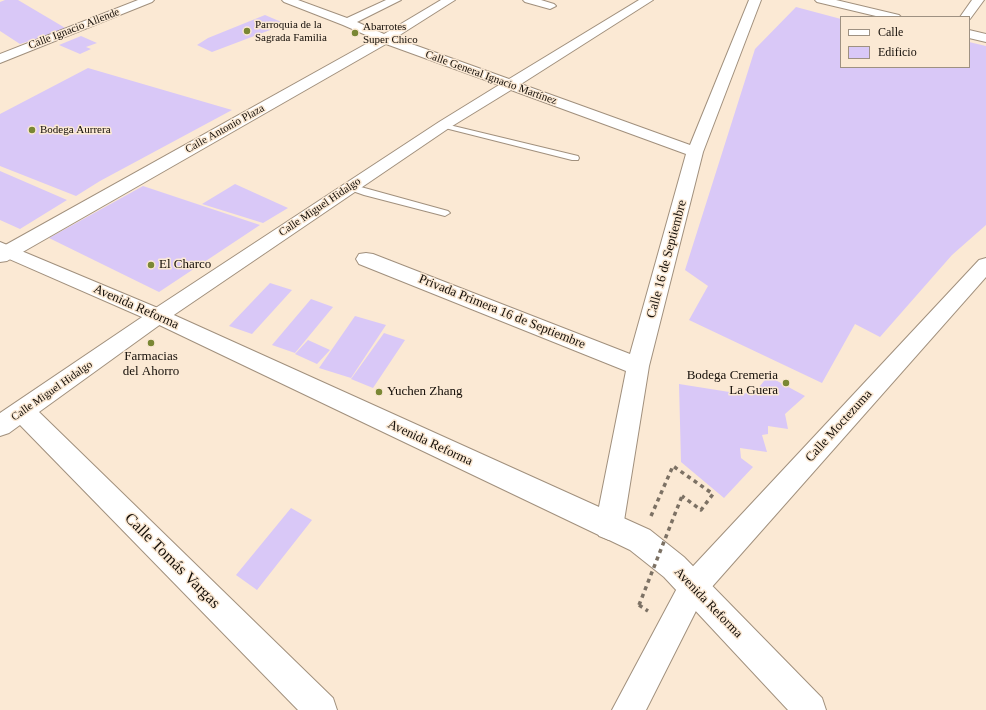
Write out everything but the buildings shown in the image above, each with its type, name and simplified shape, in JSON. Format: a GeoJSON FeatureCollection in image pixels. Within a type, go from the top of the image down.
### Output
{"type":"FeatureCollection","features":[{"type":"Feature","properties":{"kind":"street","name":"Calle Ignacio Allende"},"geometry":{"type":"LineString","coordinates":[[0,59],[148,0]]}},
{"type":"Feature","properties":{"kind":"street"},"geometry":{"type":"LineString","coordinates":[[347,22],[395,0]]}},
{"type":"Feature","properties":{"kind":"street","name":"Calle Antonio Plaza"},"geometry":{"type":"LineString","coordinates":[[3,252],[385,39],[450,0]]}},
{"type":"Feature","properties":{"kind":"street"},"geometry":{"type":"LineString","coordinates":[[529,0],[550,6]]}},
{"type":"Feature","properties":{"kind":"street","name":"Calle 16 de Septiembre"},"geometry":{"type":"LineString","coordinates":[[609,527],[638,366],[695,152],[755,0]]}},
{"type":"Feature","properties":{"kind":"street"},"geometry":{"type":"LineString","coordinates":[[821,0],[891,16]]}},
{"type":"Feature","properties":{"kind":"street"},"geometry":{"type":"LineString","coordinates":[[967,16],[978,0]]}},
{"type":"Feature","properties":{"kind":"street","name":"Calle General Ignacio Martínez"},"geometry":{"type":"LineString","coordinates":[[297,1],[385,39],[695,152]]}},
{"type":"Feature","properties":{"kind":"street","name":"Calle Miguel Hidalgo"},"geometry":{"type":"LineString","coordinates":[[0,426],[23,412],[158,316],[350,187],[444,125],[510,85],[636,3]]}},
{"type":"Feature","properties":{"kind":"street"},"geometry":{"type":"LineString","coordinates":[[970,34],[986,38]]}},
{"type":"Feature","properties":{"kind":"street","name":"Avenida Reforma"},"geometry":{"type":"LineString","coordinates":[[3,252],[158,316],[609,527],[640,540],[674,567],[810,710]]}},
{"type":"Feature","properties":{"kind":"street","name":"Privada Primera 16 de Septiembre"},"geometry":{"type":"LineString","coordinates":[[366,259],[638,366]]}},
{"type":"Feature","properties":{"kind":"street","name":"Calle Moctezuma"},"geometry":{"type":"LineString","coordinates":[[628,710],[693,587],[986,265]]}},
{"type":"Feature","properties":{"kind":"street","name":"Calle Tomás Vargas"},"geometry":{"type":"LineString","coordinates":[[23,412],[321,710]]}},
{"type":"Feature","properties":{"kind":"lane"},"geometry":{"type":"LineString","coordinates":[[444,125],[575,158]]}},
{"type":"Feature","properties":{"kind":"lane"},"geometry":{"type":"LineString","coordinates":[[350,187],[445,213]]}},
{"type":"Feature","properties":{"kind":"path"},"geometry":{"type":"LineString","coordinates":[[639,604],[682,496],[701,510],[713,494],[673,466],[640,540]]}},
{"type":"Feature","properties":{"kind":"place","name":"Parroquia de la Sagrada Familia"},"geometry":{"type":"Point","coordinates":[247,31]}},
{"type":"Feature","properties":{"kind":"place","name":"Abarrotes Super Chico"},"geometry":{"type":"Point","coordinates":[355,33]}},
{"type":"Feature","properties":{"kind":"place","name":"Bodega Aurrera"},"geometry":{"type":"Point","coordinates":[32,130]}},
{"type":"Feature","properties":{"kind":"place","name":"El Charco"},"geometry":{"type":"Point","coordinates":[151,265]}},
{"type":"Feature","properties":{"kind":"place","name":"Farmacias del Ahorro"},"geometry":{"type":"Point","coordinates":[151,343]}},
{"type":"Feature","properties":{"kind":"place","name":"Bodega Cremeria La Guera"},"geometry":{"type":"Point","coordinates":[786,383]}},
{"type":"Feature","properties":{"kind":"place","name":"Yuchen Zhang"},"geometry":{"type":"Point","coordinates":[379,392]}}]}
